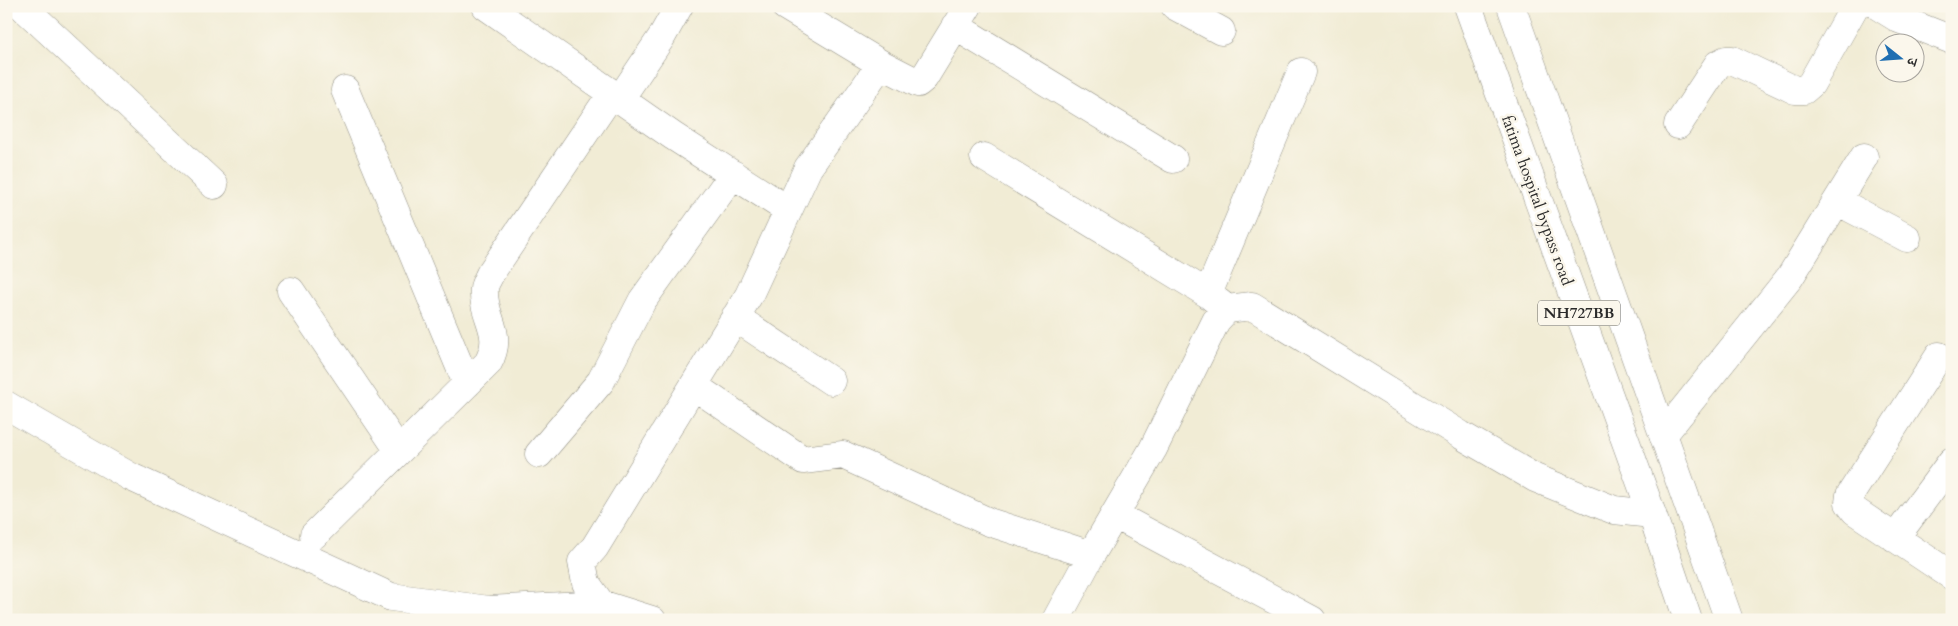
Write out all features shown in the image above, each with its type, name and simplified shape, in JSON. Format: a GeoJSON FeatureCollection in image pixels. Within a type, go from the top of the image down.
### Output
{"type":"FeatureCollection","features":[{"type":"Feature","properties":{"kind":"main road"},"geometry":{"type":"LineString","coordinates":[[22,6],[214,185]]}},
{"type":"Feature","properties":{"kind":"main road"},"geometry":{"type":"LineString","coordinates":[[486,6],[616,96],[788,210]]}},
{"type":"Feature","properties":{"kind":"main road"},"geometry":{"type":"LineString","coordinates":[[314,535],[488,363],[495,351],[496,340],[485,301],[484,287],[490,274],[616,96],[661,38],[679,6]]}},
{"type":"Feature","properties":{"kind":"main road"},"geometry":{"type":"LineString","coordinates":[[785,6],[881,64],[918,83],[924,78],[962,16],[1173,160]]}},
{"type":"Feature","properties":{"kind":"main road"},"geometry":{"type":"LineString","coordinates":[[1175,6],[1221,32]]}},
{"type":"Feature","properties":{"kind":"main road","name":"NH727BB"},"geometry":{"type":"LineString","coordinates":[[1511,6],[1729,620]]}},
{"type":"Feature","properties":{"kind":"main road"},"geometry":{"type":"LineString","coordinates":[[1678,124],[1718,64],[1726,60],[1732,60],[1795,90],[1804,90],[1811,84],[1855,6]]}},
{"type":"Feature","properties":{"kind":"main road"},"geometry":{"type":"LineString","coordinates":[[1878,6],[1899,19],[1952,40]]}},
{"type":"Feature","properties":{"kind":"main road","name":"fatima hospital bypass road"},"geometry":{"type":"LineString","coordinates":[[1475,8],[1688,620]]}},
{"type":"Feature","properties":{"kind":"main road"},"geometry":{"type":"LineString","coordinates":[[601,604],[586,583],[582,562],[594,547],[749,295],[808,168],[881,64]]}},
{"type":"Feature","properties":{"kind":"main road"},"geometry":{"type":"LineString","coordinates":[[1056,620],[1091,555],[1153,449],[1216,321],[1217,301],[1301,72]]}},
{"type":"Feature","properties":{"kind":"main road"},"geometry":{"type":"LineString","coordinates":[[345,90],[468,384]]}},
{"type":"Feature","properties":{"kind":"main road"},"geometry":{"type":"LineString","coordinates":[[984,157],[1217,301],[1252,306],[1461,435],[1535,478],[1614,510],[1652,514]]}},
{"type":"Feature","properties":{"kind":"main road"},"geometry":{"type":"LineString","coordinates":[[1663,435],[1790,277],[1864,157]]}},
{"type":"Feature","properties":{"kind":"main road"},"geometry":{"type":"LineString","coordinates":[[539,454],[601,381],[642,301],[733,174]]}},
{"type":"Feature","properties":{"kind":"main road"},"geometry":{"type":"LineString","coordinates":[[1837,201],[1907,238]]}},
{"type":"Feature","properties":{"kind":"main road"},"geometry":{"type":"LineString","coordinates":[[291,292],[399,451]]}},
{"type":"Feature","properties":{"kind":"main road"},"geometry":{"type":"LineString","coordinates":[[735,317],[831,381]]}},
{"type":"Feature","properties":{"kind":"main road"},"geometry":{"type":"LineString","coordinates":[[1939,356],[1850,495],[1849,503],[1855,511],[1952,576]]}},
{"type":"Feature","properties":{"kind":"main road"},"geometry":{"type":"LineString","coordinates":[[694,386],[803,460],[843,455],[989,522],[1091,555]]}},
{"type":"Feature","properties":{"kind":"main road"},"geometry":{"type":"LineString","coordinates":[[6,406],[131,477],[391,597],[489,610],[601,604],[652,620]]}},
{"type":"Feature","properties":{"kind":"main road"},"geometry":{"type":"LineString","coordinates":[[1895,538],[1952,461]]}},
{"type":"Feature","properties":{"kind":"main road"},"geometry":{"type":"LineString","coordinates":[[1115,515],[1312,620]]}}]}
